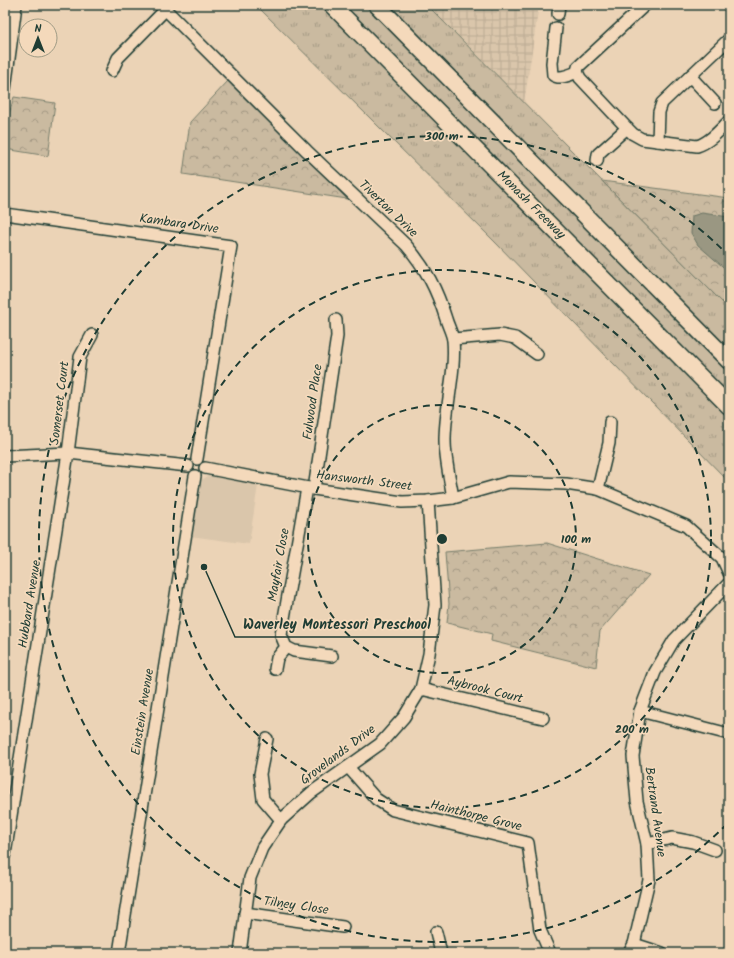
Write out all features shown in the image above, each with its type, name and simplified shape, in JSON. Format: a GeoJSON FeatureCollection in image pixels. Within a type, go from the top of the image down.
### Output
{"type":"FeatureCollection","features":[{"type":"Feature","properties":{"kind":"highway","name":"Monash Freeway"},"geometry":{"type":"LineString","coordinates":[[332,5],[729,406]]}},
{"type":"Feature","properties":{"kind":"highway"},"geometry":{"type":"LineString","coordinates":[[376,5],[729,361]]}},
{"type":"Feature","properties":{"kind":"highway"},"geometry":{"type":"LineString","coordinates":[[663,294],[729,348]]}},
{"type":"Feature","properties":{"kind":"street"},"geometry":{"type":"LineString","coordinates":[[5,89],[7,49],[16,5]]}},
{"type":"Feature","properties":{"kind":"street"},"geometry":{"type":"LineString","coordinates":[[645,5],[578,67],[577,72],[580,78],[633,134],[642,139],[691,146],[703,144],[729,121]]}},
{"type":"Feature","properties":{"kind":"street"},"geometry":{"type":"LineString","coordinates":[[112,71],[118,58],[164,7]]}},
{"type":"Feature","properties":{"kind":"street","name":"Tiverton Drive"},"geometry":{"type":"LineString","coordinates":[[164,7],[302,146],[406,245],[419,260],[438,295],[452,339],[452,362],[445,440],[446,460],[453,498]]}},
{"type":"Feature","properties":{"kind":"street"},"geometry":{"type":"LineString","coordinates":[[556,28],[552,63],[553,75],[556,77],[561,77],[577,72]]}},
{"type":"Feature","properties":{"kind":"street"},"geometry":{"type":"LineString","coordinates":[[658,141],[660,106],[666,98],[729,39]]}},
{"type":"Feature","properties":{"kind":"street"},"geometry":{"type":"LineString","coordinates":[[690,76],[715,103]]}},
{"type":"Feature","properties":{"kind":"street"},"geometry":{"type":"LineString","coordinates":[[598,161],[598,154],[627,128]]}},
{"type":"Feature","properties":{"kind":"street","name":"Kambara Drive"},"geometry":{"type":"LineString","coordinates":[[5,214],[231,246],[201,464]]}},
{"type":"Feature","properties":{"kind":"street","name":"Fulwood Place"},"geometry":{"type":"LineString","coordinates":[[311,488],[337,336],[336,320]]}},
{"type":"Feature","properties":{"kind":"street","name":"Somerset Court"},"geometry":{"type":"LineString","coordinates":[[68,453],[80,357],[92,335]]}},
{"type":"Feature","properties":{"kind":"street"},"geometry":{"type":"LineString","coordinates":[[452,339],[500,335],[515,338],[537,354]]}},
{"type":"Feature","properties":{"kind":"street"},"geometry":{"type":"LineString","coordinates":[[598,489],[609,443],[610,422]]}},
{"type":"Feature","properties":{"kind":"street"},"geometry":{"type":"LineString","coordinates":[[5,456],[68,453],[188,466]]}},
{"type":"Feature","properties":{"kind":"street","name":"Hubbard Avenue"},"geometry":{"type":"LineString","coordinates":[[5,854],[68,453]]}},
{"type":"Feature","properties":{"kind":"street"},"geometry":{"type":"LineString","coordinates":[[191,461],[201,464],[202,473],[194,476],[190,473],[188,466],[191,461]]}},
{"type":"Feature","properties":{"kind":"street","name":"Hansworth Street"},"geometry":{"type":"LineString","coordinates":[[201,464],[311,488],[402,502],[453,498],[509,482],[566,484],[598,489],[686,526],[722,558],[729,573]]}},
{"type":"Feature","properties":{"kind":"street","name":"Einstein Avenue"},"geometry":{"type":"LineString","coordinates":[[119,953],[194,476]]}},
{"type":"Feature","properties":{"kind":"street","name":"Mayfair Close"},"geometry":{"type":"LineString","coordinates":[[286,647],[281,635],[311,488]]}},
{"type":"Feature","properties":{"kind":"street","name":"Grovelands Drive"},"geometry":{"type":"LineString","coordinates":[[240,953],[250,878],[262,848],[281,820],[311,793],[380,744],[404,717],[421,689],[429,654],[435,605],[428,501]]}},
{"type":"Feature","properties":{"kind":"street","name":"Bertrand Avenue"},"geometry":{"type":"LineString","coordinates":[[632,948],[649,880],[647,844],[637,801],[633,756],[640,711],[655,672],[674,640],[729,583]]}},
{"type":"Feature","properties":{"kind":"street"},"geometry":{"type":"LineString","coordinates":[[275,669],[277,658],[286,647],[294,651],[333,655]]}},
{"type":"Feature","properties":{"kind":"street","name":"Aybrook Court"},"geometry":{"type":"LineString","coordinates":[[421,689],[543,718]]}},
{"type":"Feature","properties":{"kind":"street"},"geometry":{"type":"LineString","coordinates":[[640,711],[729,734]]}},
{"type":"Feature","properties":{"kind":"street"},"geometry":{"type":"LineString","coordinates":[[267,739],[260,774],[263,798],[281,820]]}},
{"type":"Feature","properties":{"kind":"street","name":"Hainthorpe Grove"},"geometry":{"type":"LineString","coordinates":[[348,767],[376,798],[393,810],[528,843],[540,930],[550,953]]}},
{"type":"Feature","properties":{"kind":"street"},"geometry":{"type":"LineString","coordinates":[[647,844],[672,838],[693,842],[715,850]]}},
{"type":"Feature","properties":{"kind":"street","name":"Tilney Close"},"geometry":{"type":"LineString","coordinates":[[245,913],[343,927]]}},
{"type":"Feature","properties":{"kind":"street"},"geometry":{"type":"LineString","coordinates":[[436,932],[441,953]]}},
{"type":"Feature","properties":{"kind":"street"},"geometry":{"type":"LineString","coordinates":[[632,948],[662,953]]}},
{"type":"Feature","properties":{"kind":"shaded area"},"geometry":{"type":"Polygon","coordinates":[[[427,5],[539,5],[524,103],[427,5]]]}},
{"type":"Feature","properties":{"kind":"shaded area"},"geometry":{"type":"Polygon","coordinates":[[[702,213],[729,217],[729,272],[698,245],[691,233],[692,216],[702,213]]]}},
{"type":"Feature","properties":{"kind":"shaded area"},"geometry":{"type":"Polygon","coordinates":[[[209,476],[258,485],[249,544],[190,536],[199,483],[209,476]]]}},
{"type":"Feature","properties":{"kind":"green space"},"geometry":{"type":"Polygon","coordinates":[[[256,5],[427,5],[729,309],[729,482],[495,242],[256,5]]]}},
{"type":"Feature","properties":{"kind":"green space"},"geometry":{"type":"Polygon","coordinates":[[[228,81],[347,199],[183,174],[190,122],[228,81]]]}},
{"type":"Feature","properties":{"kind":"green space"},"geometry":{"type":"Polygon","coordinates":[[[14,97],[55,103],[48,156],[5,149],[5,128],[14,97]]]}},
{"type":"Feature","properties":{"kind":"green space"},"geometry":{"type":"Polygon","coordinates":[[[602,181],[729,198],[729,309],[602,181]]]}},
{"type":"Feature","properties":{"kind":"green space"},"geometry":{"type":"Polygon","coordinates":[[[547,543],[649,575],[600,631],[596,667],[491,641],[492,634],[447,623],[449,604],[445,552],[547,543]]]}},
{"type":"Feature","properties":{"kind":"place","name":"Waverley Montessori Preschool"},"geometry":{"type":"Point","coordinates":[204,567]}}]}
